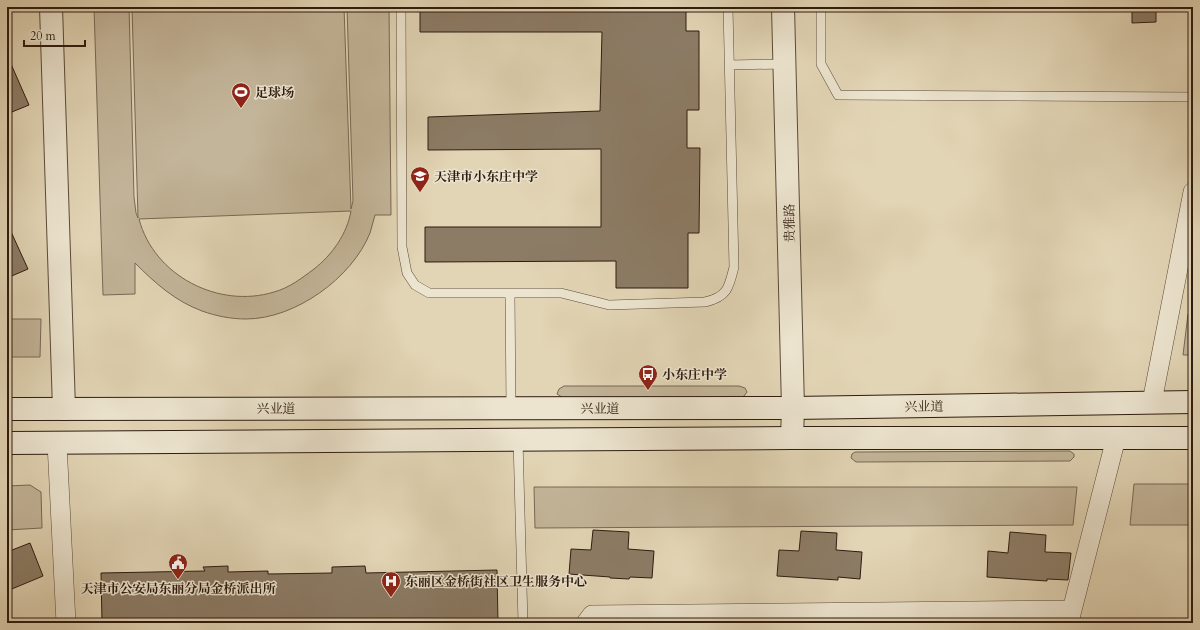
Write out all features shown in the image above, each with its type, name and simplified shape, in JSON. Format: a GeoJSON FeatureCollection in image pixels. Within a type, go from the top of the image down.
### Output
{"type":"FeatureCollection","features":[{"type":"Feature","properties":{"kind":"main road"},"geometry":{"type":"LineString","coordinates":[[51,7],[64,409]]}},
{"type":"Feature","properties":{"kind":"main road","name":"贵雅路"},"geometry":{"type":"LineString","coordinates":[[783,7],[793,408],[792,438]]}},
{"type":"Feature","properties":{"kind":"main road","name":"兴业道"},"geometry":{"type":"LineString","coordinates":[[7,409],[793,408],[1193,402]]}},
{"type":"Feature","properties":{"kind":"main road"},"geometry":{"type":"LineString","coordinates":[[7,443],[792,438],[1193,438]]}},
{"type":"Feature","properties":{"kind":"street"},"geometry":{"type":"LineString","coordinates":[[1152,402],[1193,192]]}},
{"type":"Feature","properties":{"kind":"street"},"geometry":{"type":"LineString","coordinates":[[586,623],[592,615],[1071,617],[1116,438]]}},
{"type":"Feature","properties":{"kind":"street"},"geometry":{"type":"LineString","coordinates":[[57,443],[66,623]]}},
{"type":"Feature","properties":{"kind":"lane"},"geometry":{"type":"LineString","coordinates":[[401,7],[402,247],[407,273],[415,285],[429,293],[561,293],[609,305],[705,302],[718,299],[727,290],[734,267],[728,7]]}},
{"type":"Feature","properties":{"kind":"lane"},"geometry":{"type":"LineString","coordinates":[[821,7],[821,64],[838,95],[1193,97]]}},
{"type":"Feature","properties":{"kind":"lane"},"geometry":{"type":"LineString","coordinates":[[730,65],[785,64]]}},
{"type":"Feature","properties":{"kind":"lane"},"geometry":{"type":"LineString","coordinates":[[510,294],[511,408]]}},
{"type":"Feature","properties":{"kind":"lane"},"geometry":{"type":"LineString","coordinates":[[518,440],[523,623]]}},
{"type":"Feature","properties":{"kind":"shaded area","name":"足球场"},"geometry":{"type":"Polygon","coordinates":[[[94,7],[129,7],[134,197],[138,218],[132,7],[344,7],[351,209],[353,201],[347,7],[389,7],[391,215],[375,215],[370,233],[362,250],[336,280],[320,293],[302,304],[284,312],[265,317],[246,319],[218,316],[192,307],[166,291],[135,263],[135,294],[103,295],[94,7]],[[351,211],[139,219],[147,239],[159,257],[174,272],[192,283],[211,291],[232,296],[253,296],[274,292],[295,282],[314,269],[333,251],[349,220],[351,211]]]}},
{"type":"Feature","properties":{"kind":"shaded area"},"geometry":{"type":"Polygon","coordinates":[[[1188,314],[1193,314],[1193,355],[1183,355],[1188,314]]]}},
{"type":"Feature","properties":{"kind":"shaded area"},"geometry":{"type":"Polygon","coordinates":[[[7,319],[41,319],[40,357],[7,357],[7,319]]]}},
{"type":"Feature","properties":{"kind":"shaded area"},"geometry":{"type":"Polygon","coordinates":[[[564,386],[739,386],[745,388],[747,392],[739,399],[565,399],[557,394],[559,389],[564,386]]]}},
{"type":"Feature","properties":{"kind":"shaded area"},"geometry":{"type":"Polygon","coordinates":[[[1070,451],[1074,454],[1074,457],[1070,461],[856,462],[851,458],[852,454],[855,452],[1070,451]]]}},
{"type":"Feature","properties":{"kind":"shaded area"},"geometry":{"type":"Polygon","coordinates":[[[1134,484],[1193,484],[1193,525],[1130,525],[1134,484]]]}},
{"type":"Feature","properties":{"kind":"shaded area"},"geometry":{"type":"Polygon","coordinates":[[[30,485],[41,492],[42,528],[7,530],[7,486],[30,485]]]}},
{"type":"Feature","properties":{"kind":"shaded area"},"geometry":{"type":"Polygon","coordinates":[[[534,487],[1077,487],[1073,525],[535,528],[534,487]]]}},
{"type":"Feature","properties":{"kind":"building"},"geometry":{"type":"Polygon","coordinates":[[[420,7],[686,7],[686,31],[699,31],[699,110],[687,110],[687,148],[700,148],[699,233],[688,233],[688,288],[616,288],[616,261],[425,262],[425,227],[601,227],[601,149],[428,150],[428,117],[600,111],[602,32],[420,32],[420,7]]]}},
{"type":"Feature","properties":{"kind":"building"},"geometry":{"type":"Polygon","coordinates":[[[1132,7],[1156,7],[1156,22],[1132,23],[1132,7]]]}},
{"type":"Feature","properties":{"kind":"building"},"geometry":{"type":"Polygon","coordinates":[[[7,55],[29,105],[7,114],[7,55]]]}},
{"type":"Feature","properties":{"kind":"building"},"geometry":{"type":"Polygon","coordinates":[[[7,223],[28,269],[7,278],[7,223]]]}},
{"type":"Feature","properties":{"kind":"building"},"geometry":{"type":"Polygon","coordinates":[[[593,530],[629,532],[628,549],[654,551],[652,578],[630,577],[629,579],[569,574],[571,549],[591,550],[593,530]]]}},
{"type":"Feature","properties":{"kind":"building"},"geometry":{"type":"Polygon","coordinates":[[[801,531],[837,533],[836,550],[862,552],[860,579],[838,577],[838,580],[777,576],[779,550],[799,551],[801,531]]]}},
{"type":"Feature","properties":{"kind":"building"},"geometry":{"type":"Polygon","coordinates":[[[1010,532],[1046,535],[1045,552],[1071,553],[1068,580],[1047,579],[1047,581],[987,577],[988,551],[1008,553],[1010,532]]]}},
{"type":"Feature","properties":{"kind":"building"},"geometry":{"type":"Polygon","coordinates":[[[30,543],[43,576],[7,591],[7,552],[30,543]]]}},
{"type":"Feature","properties":{"kind":"building"},"geometry":{"type":"Polygon","coordinates":[[[228,566],[228,572],[268,571],[268,574],[332,573],[332,567],[365,566],[366,573],[497,570],[498,623],[102,623],[101,573],[205,571],[203,567],[228,566]]]}},
{"type":"Feature","properties":{"kind":"place","name":"足球场"},"geometry":{"type":"Point","coordinates":[241,109]}},
{"type":"Feature","properties":{"kind":"place","name":"天津市小东庄中学"},"geometry":{"type":"Point","coordinates":[420,193]}},
{"type":"Feature","properties":{"kind":"place","name":"小东庄中学"},"geometry":{"type":"Point","coordinates":[648,391]}},
{"type":"Feature","properties":{"kind":"place","name":"天津市公安局东丽分局金桥派出所"},"geometry":{"type":"Point","coordinates":[178,580]}},
{"type":"Feature","properties":{"kind":"place","name":"东丽区金桥街社区卫生服务中心"},"geometry":{"type":"Point","coordinates":[391,598]}}]}
